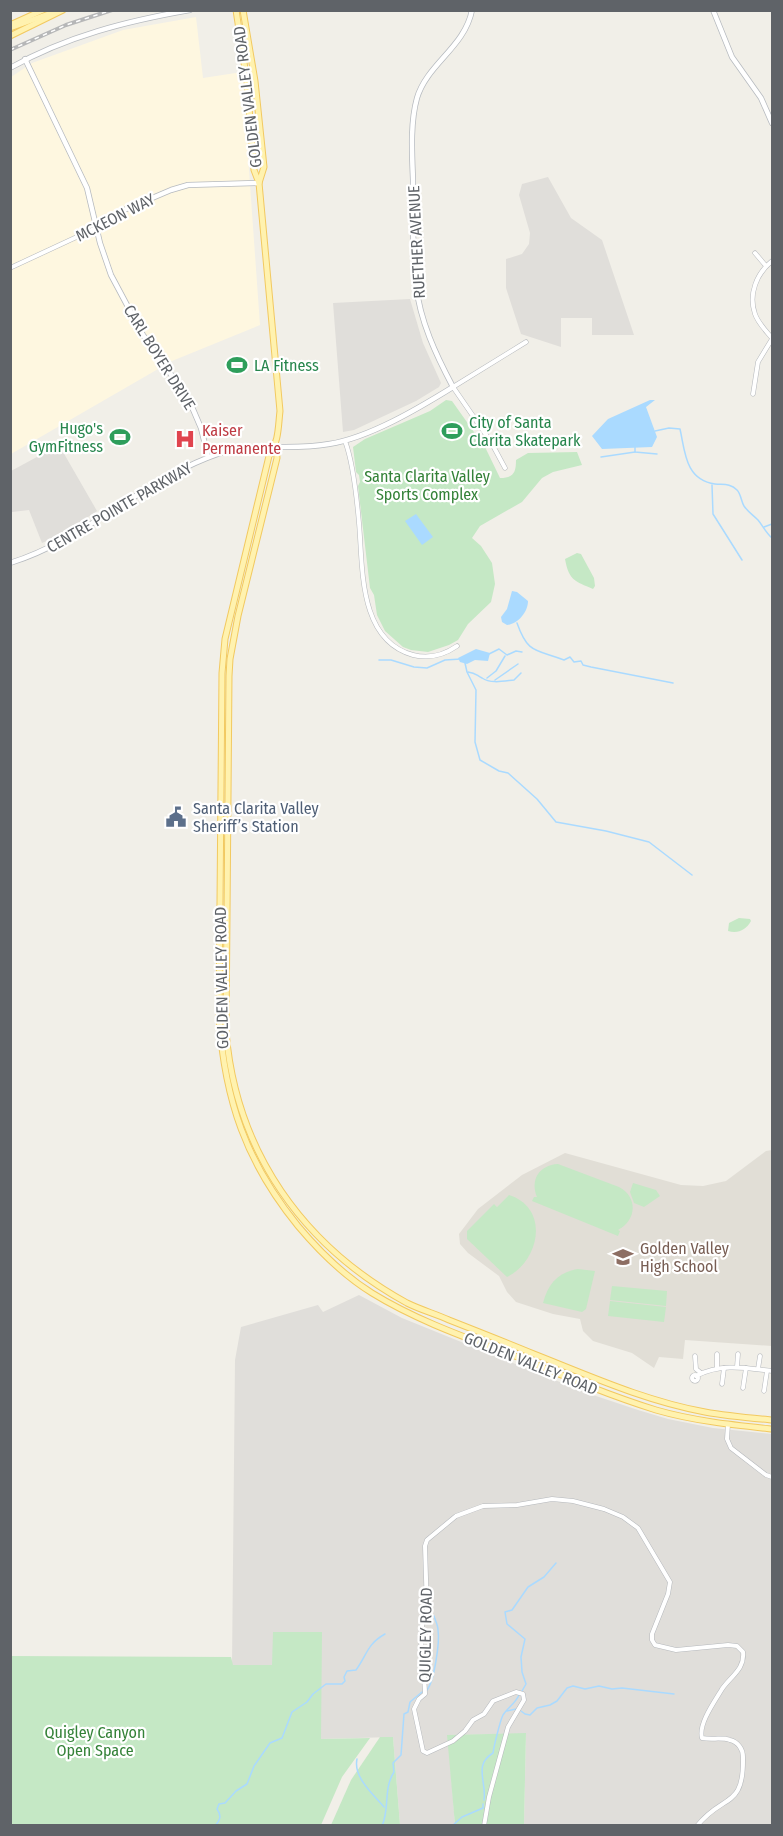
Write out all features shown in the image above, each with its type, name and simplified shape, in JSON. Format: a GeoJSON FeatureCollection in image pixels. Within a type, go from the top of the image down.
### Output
{"type":"FeatureCollection","features":[{"type":"Feature","properties":{"kind":"main road"},"geometry":{"type":"LineString","coordinates":[[10,26],[43,10]]}},
{"type":"Feature","properties":{"kind":"main road"},"geometry":{"type":"LineString","coordinates":[[10,26],[62,10]]}},
{"type":"Feature","properties":{"kind":"main road"},"geometry":{"type":"LineString","coordinates":[[10,36],[62,10]]}},
{"type":"Feature","properties":{"kind":"main road","name":"GOLDEN VALLEY ROAD"},"geometry":{"type":"LineString","coordinates":[[236,10],[246,72],[254,170],[259,183],[280,411],[277,458],[238,616],[229,676],[226,1032],[240,1105],[266,1167],[286,1199],[319,1239],[367,1279],[409,1304],[634,1394],[705,1412],[772,1420]]}},
{"type":"Feature","properties":{"kind":"main road","name":"GOLDEN VALLEY ROAD"},"geometry":{"type":"LineString","coordinates":[[243,10],[255,81],[264,167],[259,183]]}},
{"type":"Feature","properties":{"kind":"main road","name":"GOLDEN VALLEY ROAD"},"geometry":{"type":"LineString","coordinates":[[276,446],[269,456],[236,589],[225,639],[222,673],[219,1018],[222,1057],[228,1087],[245,1143],[258,1170],[281,1205],[307,1236],[333,1264],[372,1293],[427,1320],[610,1394],[658,1410],[729,1424],[772,1429]]}},
{"type":"Feature","properties":{"kind":"street"},"geometry":{"type":"LineString","coordinates":[[10,68],[56,45],[100,30],[190,10]]}},
{"type":"Feature","properties":{"kind":"street","name":"RUETHER AVENUE"},"geometry":{"type":"LineString","coordinates":[[472,10],[466,28],[423,84],[417,98],[412,159],[416,286],[428,332],[440,362],[453,387],[491,442],[505,468]]}},
{"type":"Feature","properties":{"kind":"street"},"geometry":{"type":"LineString","coordinates":[[713,10],[732,57],[761,98],[772,123]]}},
{"type":"Feature","properties":{"kind":"street","name":"CARL BOYER DRIVE"},"geometry":{"type":"LineString","coordinates":[[25,59],[87,188],[96,228],[111,275],[138,325],[177,380],[192,406],[201,428],[208,457]]}},
{"type":"Feature","properties":{"kind":"street","name":"MCKEON WAY"},"geometry":{"type":"LineString","coordinates":[[10,268],[96,228],[124,210],[171,190],[197,184],[259,183]]}},
{"type":"Feature","properties":{"kind":"street"},"geometry":{"type":"LineString","coordinates":[[755,253],[766,266]]}},
{"type":"Feature","properties":{"kind":"street"},"geometry":{"type":"LineString","coordinates":[[753,394],[758,362],[772,338],[755,313],[753,298],[755,284],[766,266],[772,261]]}},
{"type":"Feature","properties":{"kind":"street","name":"CENTRE POINTE PARKWAY"},"geometry":{"type":"LineString","coordinates":[[10,563],[64,541],[162,479],[208,457],[243,447],[321,445],[345,441],[421,407],[526,342]]}},
{"type":"Feature","properties":{"kind":"street"},"geometry":{"type":"LineString","coordinates":[[345,441],[358,513],[364,583],[378,628],[395,647],[413,655],[438,655],[457,646]]}},
{"type":"Feature","properties":{"kind":"street"},"geometry":{"type":"LineString","coordinates":[[717,1354],[717,1368]]}},
{"type":"Feature","properties":{"kind":"street"},"geometry":{"type":"LineString","coordinates":[[737,1367],[738,1354]]}},
{"type":"Feature","properties":{"kind":"street"},"geometry":{"type":"LineString","coordinates":[[695,1356],[696,1369],[699,1374],[717,1368],[737,1367],[770,1371],[764,1391]]}},
{"type":"Feature","properties":{"kind":"street"},"geometry":{"type":"LineString","coordinates":[[758,1369],[760,1356]]}},
{"type":"Feature","properties":{"kind":"street"},"geometry":{"type":"LineString","coordinates":[[722,1384],[724,1368]]}},
{"type":"Feature","properties":{"kind":"street"},"geometry":{"type":"LineString","coordinates":[[743,1388],[746,1368]]}},
{"type":"Feature","properties":{"kind":"street"},"geometry":{"type":"LineString","coordinates":[[729,1424],[727,1439],[731,1448],[766,1475],[772,1477]]}},
{"type":"Feature","properties":{"kind":"street","name":"QUIGLEY ROAD"},"geometry":{"type":"LineString","coordinates":[[484,1826],[489,1797],[508,1727],[524,1700],[523,1694],[516,1692],[493,1701],[484,1714],[473,1720],[453,1741],[427,1753],[423,1751],[414,1715],[416,1705],[425,1694],[422,1643],[423,1621],[427,1610],[427,1540],[456,1516],[483,1506],[517,1505],[552,1499],[573,1501],[604,1509],[623,1517],[638,1528],[670,1582],[668,1594],[652,1634],[655,1645],[676,1650],[729,1645],[743,1652],[742,1665],[723,1688],[703,1724],[701,1733],[702,1738],[732,1740],[740,1746],[743,1753],[741,1789],[704,1817],[697,1826]]}},
{"type":"Feature","properties":{"kind":"shaded area"},"geometry":{"type":"Polygon","coordinates":[[[196,17],[203,78],[242,72],[260,325],[172,361],[11,454],[11,77],[32,63],[123,30],[196,17]]]}},
{"type":"Feature","properties":{"kind":"shaded area"},"geometry":{"type":"Polygon","coordinates":[[[548,177],[571,218],[602,240],[634,335],[592,335],[592,318],[561,318],[561,347],[521,334],[506,288],[506,259],[522,254],[529,244],[530,233],[519,195],[522,184],[548,177]]]}},
{"type":"Feature","properties":{"kind":"shaded area"},"geometry":{"type":"Polygon","coordinates":[[[410,299],[423,343],[441,383],[439,387],[416,401],[354,430],[343,432],[333,303],[410,299]]]}},
{"type":"Feature","properties":{"kind":"shaded area"},"geometry":{"type":"Polygon","coordinates":[[[59,445],[97,511],[64,533],[42,543],[29,510],[12,512],[11,471],[59,445]]]}},
{"type":"Feature","properties":{"kind":"shaded area","name":"Golden Valley High School"},"geometry":{"type":"Polygon","coordinates":[[[772,1150],[772,1346],[685,1340],[683,1359],[659,1357],[654,1368],[632,1353],[593,1341],[583,1331],[580,1319],[553,1314],[516,1302],[507,1292],[499,1276],[468,1253],[460,1244],[459,1234],[478,1209],[522,1175],[565,1153],[681,1185],[703,1186],[726,1181],[766,1151],[772,1150]]]}},
{"type":"Feature","properties":{"kind":"shaded area"},"geometry":{"type":"Polygon","coordinates":[[[359,1295],[402,1318],[587,1393],[668,1419],[713,1428],[772,1434],[772,1825],[524,1825],[526,1734],[448,1735],[455,1825],[400,1825],[393,1737],[321,1739],[272,1665],[232,1665],[235,1360],[241,1327],[318,1305],[323,1312],[359,1295]]]}},
{"type":"Feature","properties":{"kind":"green space","name":"Santa Clarita Valley Sports Complex"},"geometry":{"type":"Polygon","coordinates":[[[446,400],[452,401],[486,449],[500,478],[511,475],[515,471],[516,460],[528,453],[577,452],[582,465],[553,472],[542,478],[522,502],[480,526],[472,538],[481,546],[492,563],[495,584],[491,602],[468,624],[458,640],[428,652],[403,647],[385,631],[377,615],[374,595],[370,588],[358,486],[360,482],[356,472],[353,447],[365,439],[430,411],[446,400]]]}},
{"type":"Feature","properties":{"kind":"green space"},"geometry":{"type":"Polygon","coordinates":[[[577,553],[581,554],[594,578],[593,589],[577,582],[569,572],[565,559],[577,553]]]}},
{"type":"Feature","properties":{"kind":"green space"},"geometry":{"type":"Polygon","coordinates":[[[739,918],[751,921],[741,930],[728,931],[729,923],[739,918]]]}},
{"type":"Feature","properties":{"kind":"green space"},"geometry":{"type":"Polygon","coordinates":[[[558,1164],[619,1187],[630,1197],[632,1215],[618,1230],[620,1231],[618,1236],[532,1201],[534,1197],[537,1197],[535,1185],[538,1174],[546,1167],[558,1164]]]}},
{"type":"Feature","properties":{"kind":"green space"},"geometry":{"type":"Polygon","coordinates":[[[633,1183],[656,1190],[660,1196],[644,1207],[634,1203],[630,1192],[633,1183]]]}},
{"type":"Feature","properties":{"kind":"green space"},"geometry":{"type":"Polygon","coordinates":[[[509,1195],[522,1202],[531,1211],[536,1235],[527,1259],[507,1277],[467,1239],[467,1231],[494,1204],[497,1207],[509,1195]]]}},
{"type":"Feature","properties":{"kind":"green space"},"geometry":{"type":"Polygon","coordinates":[[[578,1269],[595,1271],[586,1309],[582,1312],[543,1303],[548,1290],[559,1276],[578,1269]]]}},
{"type":"Feature","properties":{"kind":"green space"},"geometry":{"type":"Polygon","coordinates":[[[612,1286],[667,1291],[666,1306],[610,1300],[612,1286]]]}},
{"type":"Feature","properties":{"kind":"green space"},"geometry":{"type":"Polygon","coordinates":[[[610,1301],[666,1307],[664,1322],[608,1316],[610,1301]]]}},
{"type":"Feature","properties":{"kind":"green space","name":"Quigley Canyon Open Space"},"geometry":{"type":"Polygon","coordinates":[[[273,1632],[322,1632],[321,1739],[370,1738],[342,1777],[321,1825],[11,1825],[11,1656],[231,1657],[233,1665],[272,1665],[273,1632]]]}},
{"type":"Feature","properties":{"kind":"green space"},"geometry":{"type":"Polygon","coordinates":[[[526,1733],[524,1825],[455,1825],[447,1735],[526,1733]]]}},
{"type":"Feature","properties":{"kind":"green space"},"geometry":{"type":"Polygon","coordinates":[[[380,1737],[393,1737],[400,1825],[331,1825],[351,1780],[380,1737]]]}},
{"type":"Feature","properties":{"kind":"water"},"geometry":{"type":"Polygon","coordinates":[[[650,400],[655,400],[646,407],[657,437],[652,447],[602,449],[592,436],[608,419],[650,400]]]}},
{"type":"Feature","properties":{"kind":"water"},"geometry":{"type":"Polygon","coordinates":[[[416,514],[433,537],[422,545],[405,521],[416,514]]]}},
{"type":"Feature","properties":{"kind":"water"},"geometry":{"type":"Polygon","coordinates":[[[512,591],[517,592],[528,601],[528,605],[518,620],[507,625],[502,622],[501,617],[507,609],[512,591]]]}},
{"type":"Feature","properties":{"kind":"water"},"geometry":{"type":"Polygon","coordinates":[[[476,649],[490,653],[488,661],[475,660],[467,664],[460,662],[458,658],[476,649]]]}},
{"type":"Feature","properties":{"kind":"waterway"},"geometry":{"type":"LineString","coordinates":[[655,431],[669,428],[680,429],[685,455],[692,471],[705,481],[729,485],[737,490],[743,504],[772,538]]}},
{"type":"Feature","properties":{"kind":"waterway"},"geometry":{"type":"LineString","coordinates":[[635,447],[635,452],[657,454]]}},
{"type":"Feature","properties":{"kind":"waterway"},"geometry":{"type":"LineString","coordinates":[[601,457],[635,452]]}},
{"type":"Feature","properties":{"kind":"waterway"},"geometry":{"type":"LineString","coordinates":[[712,485],[713,514],[742,560]]}},
{"type":"Feature","properties":{"kind":"waterway"},"geometry":{"type":"LineString","coordinates":[[764,527],[772,524]]}},
{"type":"Feature","properties":{"kind":"waterway"},"geometry":{"type":"LineString","coordinates":[[517,623],[525,640],[539,652],[564,660],[570,657],[574,662],[581,661],[583,665],[591,667],[673,683]]}},
{"type":"Feature","properties":{"kind":"waterway"},"geometry":{"type":"LineString","coordinates":[[489,654],[499,649],[507,655],[516,651],[522,652]]}},
{"type":"Feature","properties":{"kind":"waterway"},"geometry":{"type":"LineString","coordinates":[[487,678],[496,671],[505,656]]}},
{"type":"Feature","properties":{"kind":"waterway"},"geometry":{"type":"LineString","coordinates":[[379,660],[391,660],[414,667],[427,668],[445,660],[461,659]]}},
{"type":"Feature","properties":{"kind":"waterway"},"geometry":{"type":"LineString","coordinates":[[465,663],[476,690],[475,742],[480,760],[499,771],[508,773],[537,799],[556,822],[649,842],[692,875]]}},
{"type":"Feature","properties":{"kind":"waterway"},"geometry":{"type":"LineString","coordinates":[[495,680],[518,664]]}},
{"type":"Feature","properties":{"kind":"waterway"},"geometry":{"type":"LineString","coordinates":[[468,672],[486,680],[498,682],[514,680],[521,673]]}},
{"type":"Feature","properties":{"kind":"waterway"},"geometry":{"type":"LineString","coordinates":[[522,1691],[526,1684],[521,1657],[525,1639],[507,1624],[505,1612],[512,1610],[528,1587],[544,1577],[556,1563]]}},
{"type":"Feature","properties":{"kind":"waterway"},"geometry":{"type":"LineString","coordinates":[[427,1690],[434,1670],[438,1644],[438,1628],[434,1616]]}},
{"type":"Feature","properties":{"kind":"waterway"},"geometry":{"type":"LineString","coordinates":[[215,1826],[220,1818],[217,1809],[219,1804],[225,1803],[236,1791],[247,1784],[254,1766],[270,1743],[282,1738],[292,1712],[307,1702],[326,1684],[342,1684],[347,1671],[356,1670],[371,1646],[385,1634]]}},
{"type":"Feature","properties":{"kind":"waterway"},"geometry":{"type":"LineString","coordinates":[[521,1711],[530,1715],[537,1708],[557,1701],[567,1688],[573,1686],[585,1689],[599,1686],[674,1694]]}},
{"type":"Feature","properties":{"kind":"waterway"},"geometry":{"type":"LineString","coordinates":[[382,1826],[389,1785],[394,1772],[393,1763],[401,1755],[404,1714],[408,1712],[410,1702],[422,1692]]}},
{"type":"Feature","properties":{"kind":"waterway"},"geometry":{"type":"LineString","coordinates":[[484,1800],[482,1768],[487,1758],[493,1753],[503,1715],[519,1695]]}},
{"type":"Feature","properties":{"kind":"waterway"},"geometry":{"type":"LineString","coordinates":[[507,1711],[516,1709]]}},
{"type":"Feature","properties":{"kind":"waterway"},"geometry":{"type":"LineString","coordinates":[[357,1759],[361,1779],[384,1807]]}},
{"type":"Feature","properties":{"kind":"waterway"},"geometry":{"type":"LineString","coordinates":[[452,1826],[462,1817],[483,1808],[483,1804]]}},
{"type":"Feature","properties":{"kind":"railway"},"geometry":{"type":"LineString","coordinates":[[10,50],[66,25],[112,10]]}},
{"type":"Feature","properties":{"kind":"place","name":"LA Fitness"},"geometry":{"type":"Point","coordinates":[237,365]}},
{"type":"Feature","properties":{"kind":"place","name":"City of Santa Clarita Skatepark"},"geometry":{"type":"Point","coordinates":[452,431]}},
{"type":"Feature","properties":{"kind":"place","name":"Hugo's GymFitness"},"geometry":{"type":"Point","coordinates":[120,437]}},
{"type":"Feature","properties":{"kind":"place","name":"Kaiser Permanente"},"geometry":{"type":"Point","coordinates":[185,439]}},
{"type":"Feature","properties":{"kind":"place","name":"Santa Clarita Valley Sheriff’s Station"},"geometry":{"type":"Point","coordinates":[176,817]}},
{"type":"Feature","properties":{"kind":"place","name":"Golden Valley High School"},"geometry":{"type":"Point","coordinates":[623,1257]}}]}
